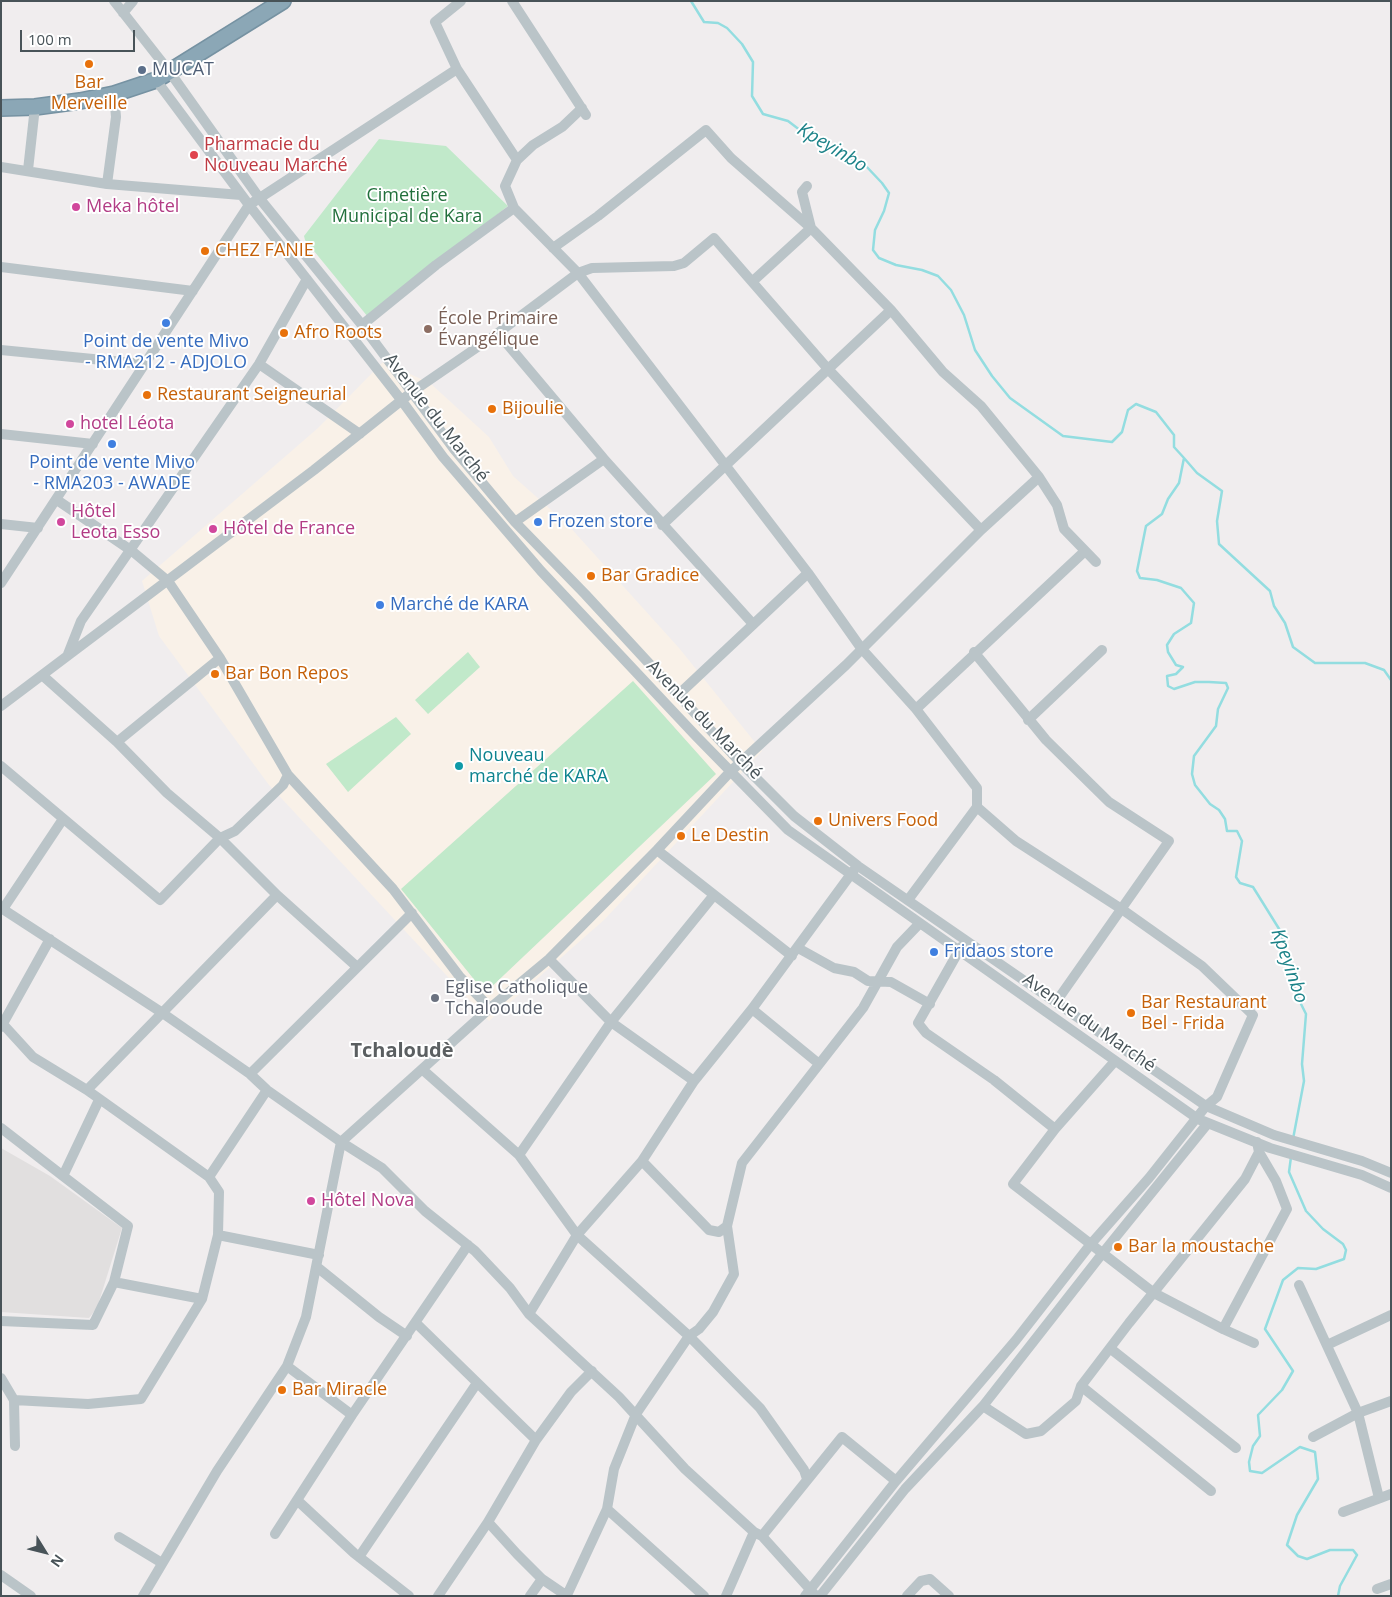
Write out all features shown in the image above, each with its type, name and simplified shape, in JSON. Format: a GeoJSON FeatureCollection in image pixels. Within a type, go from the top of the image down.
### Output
{"type":"FeatureCollection","features":[{"type":"Feature","properties":{"kind":"highway"},"geometry":{"type":"LineString","coordinates":[[1,108],[35,107],[114,94],[156,80],[283,1]]}},
{"type":"Feature","properties":{"kind":"street","name":"Avenue du Marché"},"geometry":{"type":"LineString","coordinates":[[114,1],[169,71],[260,199],[362,325],[454,449],[514,522],[553,561],[740,762],[794,816],[858,866],[1206,1106],[1274,1135],[1362,1161],[1391,1173]]}},
{"type":"Feature","properties":{"kind":"street"},"geometry":{"type":"LineString","coordinates":[[123,13],[133,1]]}},
{"type":"Feature","properties":{"kind":"street"},"geometry":{"type":"LineString","coordinates":[[461,1],[435,22],[457,69],[517,160]]}},
{"type":"Feature","properties":{"kind":"street"},"geometry":{"type":"LineString","coordinates":[[512,1],[584,112],[533,145],[517,160],[504,186],[514,208],[578,273],[724,466],[808,573],[861,648],[916,709],[977,788],[977,807],[908,900]]}},
{"type":"Feature","properties":{"kind":"street"},"geometry":{"type":"LineString","coordinates":[[1,583],[249,205],[457,69]]}},
{"type":"Feature","properties":{"kind":"street","name":"Avenue du Marché"},"geometry":{"type":"LineString","coordinates":[[156,80],[249,205],[402,401],[442,457],[541,571],[730,772],[788,830],[850,876],[1203,1121],[1258,1147],[1270,1148],[1362,1176],[1391,1188]]}},
{"type":"Feature","properties":{"kind":"street"},"geometry":{"type":"LineString","coordinates":[[107,184],[116,117],[114,94]]}},
{"type":"Feature","properties":{"kind":"street"},"geometry":{"type":"LineString","coordinates":[[28,170],[35,107]]}},
{"type":"Feature","properties":{"kind":"street"},"geometry":{"type":"LineString","coordinates":[[552,248],[598,216],[706,130],[730,158],[810,228],[891,310],[943,372],[981,406],[1039,477],[1057,505],[1064,529],[1096,562]]}},
{"type":"Feature","properties":{"kind":"street"},"geometry":{"type":"LineString","coordinates":[[1,167],[107,184],[242,195]]}},
{"type":"Feature","properties":{"kind":"street"},"geometry":{"type":"LineString","coordinates":[[807,186],[802,192],[810,228]]}},
{"type":"Feature","properties":{"kind":"street"},"geometry":{"type":"LineString","coordinates":[[362,325],[436,265],[514,208]]}},
{"type":"Feature","properties":{"kind":"street"},"geometry":{"type":"LineString","coordinates":[[753,281],[810,228]]}},
{"type":"Feature","properties":{"kind":"street"},"geometry":{"type":"LineString","coordinates":[[1,706],[168,581],[412,392],[498,333],[578,273],[592,268],[674,266],[684,263],[714,238],[828,369],[981,530]]}},
{"type":"Feature","properties":{"kind":"street"},"geometry":{"type":"LineString","coordinates":[[1,267],[193,291]]}},
{"type":"Feature","properties":{"kind":"street"},"geometry":{"type":"LineString","coordinates":[[68,655],[82,621],[259,364],[307,279]]}},
{"type":"Feature","properties":{"kind":"street"},"geometry":{"type":"LineString","coordinates":[[662,525],[891,310]]}},
{"type":"Feature","properties":{"kind":"street"},"geometry":{"type":"LineString","coordinates":[[498,333],[604,459],[753,624]]}},
{"type":"Feature","properties":{"kind":"street"},"geometry":{"type":"LineString","coordinates":[[1,350],[144,364]]}},
{"type":"Feature","properties":{"kind":"street"},"geometry":{"type":"LineString","coordinates":[[259,364],[360,434]]}},
{"type":"Feature","properties":{"kind":"street"},"geometry":{"type":"LineString","coordinates":[[1,434],[93,444]]}},
{"type":"Feature","properties":{"kind":"street"},"geometry":{"type":"LineString","coordinates":[[442,457],[454,449]]}},
{"type":"Feature","properties":{"kind":"street"},"geometry":{"type":"LineString","coordinates":[[514,522],[604,459]]}},
{"type":"Feature","properties":{"kind":"street"},"geometry":{"type":"LineString","coordinates":[[143,1596],[217,1471],[287,1366],[306,1318],[341,1142],[490,1008],[549,959],[657,850],[740,762],[846,665],[981,530],[1039,477]]}},
{"type":"Feature","properties":{"kind":"street"},"geometry":{"type":"LineString","coordinates":[[57,500],[132,551],[168,581],[220,658],[288,775],[393,889],[460,977],[490,1008]]}},
{"type":"Feature","properties":{"kind":"street"},"geometry":{"type":"LineString","coordinates":[[1,524],[38,528]]}},
{"type":"Feature","properties":{"kind":"street"},"geometry":{"type":"LineString","coordinates":[[916,709],[974,652],[1085,551]]}},
{"type":"Feature","properties":{"kind":"street"},"geometry":{"type":"LineString","coordinates":[[541,571],[553,561]]}},
{"type":"Feature","properties":{"kind":"street"},"geometry":{"type":"LineString","coordinates":[[678,695],[808,573]]}},
{"type":"Feature","properties":{"kind":"street"},"geometry":{"type":"LineString","coordinates":[[1028,720],[1102,650]]}},
{"type":"Feature","properties":{"kind":"street"},"geometry":{"type":"LineString","coordinates":[[974,652],[1028,720],[1109,802],[1170,842],[1056,1002]]}},
{"type":"Feature","properties":{"kind":"street"},"geometry":{"type":"LineString","coordinates":[[117,742],[220,658]]}},
{"type":"Feature","properties":{"kind":"street"},"geometry":{"type":"LineString","coordinates":[[42,675],[117,742],[167,793],[220,838],[277,895],[356,966]]}},
{"type":"Feature","properties":{"kind":"street"},"geometry":{"type":"LineString","coordinates":[[1,766],[160,900],[220,838],[235,832],[283,785],[288,775]]}},
{"type":"Feature","properties":{"kind":"street"},"geometry":{"type":"LineString","coordinates":[[812,1594],[983,1406],[1102,1254],[1203,1121],[1206,1106],[1217,1097],[1253,1015],[1202,966],[1122,910],[1016,842],[977,807]]}},
{"type":"Feature","properties":{"kind":"street"},"geometry":{"type":"LineString","coordinates":[[63,819],[2,908],[161,1012],[250,1074],[267,1090],[382,1168],[425,1211],[468,1246],[510,1288],[529,1314],[636,1414],[685,1469],[758,1534],[812,1594]]}},
{"type":"Feature","properties":{"kind":"street"},"geometry":{"type":"LineString","coordinates":[[657,850],[714,895],[795,952],[834,968],[854,972],[868,981],[890,982],[930,1004]]}},
{"type":"Feature","properties":{"kind":"street"},"geometry":{"type":"LineString","coordinates":[[529,1314],[577,1235],[642,1162],[694,1081],[752,1009],[858,866]]}},
{"type":"Feature","properties":{"kind":"street"},"geometry":{"type":"LineString","coordinates":[[87,1090],[277,895]]}},
{"type":"Feature","properties":{"kind":"street"},"geometry":{"type":"LineString","coordinates":[[519,1156],[612,1022],[714,895]]}},
{"type":"Feature","properties":{"kind":"street"},"geometry":{"type":"LineString","coordinates":[[250,1074],[412,912]]}},
{"type":"Feature","properties":{"kind":"street"},"geometry":{"type":"LineString","coordinates":[[488,1522],[542,1579],[567,1595],[607,1509],[614,1469],[636,1414],[689,1336],[699,1329],[713,1312],[734,1274],[727,1226],[742,1163],[863,1008],[897,947],[919,924]]}},
{"type":"Feature","properties":{"kind":"street"},"geometry":{"type":"LineString","coordinates":[[14,1400],[88,1404],[140,1399],[202,1300],[218,1236],[219,1192],[209,1177],[87,1090],[32,1057],[2,1024],[50,939]]}},
{"type":"Feature","properties":{"kind":"street"},"geometry":{"type":"LineString","coordinates":[[965,941],[918,1023],[926,1033],[994,1080],[1055,1129]]}},
{"type":"Feature","properties":{"kind":"street"},"geometry":{"type":"LineString","coordinates":[[549,959],[612,1022],[694,1081]]}},
{"type":"Feature","properties":{"kind":"street"},"geometry":{"type":"LineString","coordinates":[[752,1009],[818,1064]]}},
{"type":"Feature","properties":{"kind":"street"},"geometry":{"type":"LineString","coordinates":[[1115,1061],[1055,1129],[1013,1184],[1154,1293],[1254,1343]]}},
{"type":"Feature","properties":{"kind":"street"},"geometry":{"type":"LineString","coordinates":[[423,1070],[519,1156],[577,1235],[689,1336],[760,1408],[804,1470],[807,1479]]}},
{"type":"Feature","properties":{"kind":"street"},"geometry":{"type":"LineString","coordinates":[[209,1177],[267,1090]]}},
{"type":"Feature","properties":{"kind":"street"},"geometry":{"type":"LineString","coordinates":[[62,1176],[99,1100]]}},
{"type":"Feature","properties":{"kind":"street"},"geometry":{"type":"LineString","coordinates":[[812,1594],[896,1481],[1016,1340],[1090,1245],[1203,1121]]}},
{"type":"Feature","properties":{"kind":"street"},"geometry":{"type":"LineString","coordinates":[[1,1128],[128,1226],[114,1282],[93,1325],[1,1321]]}},
{"type":"Feature","properties":{"kind":"street"},"geometry":{"type":"LineString","coordinates":[[983,1406],[1026,1434],[1041,1430],[1076,1401],[1081,1386],[1245,1178],[1258,1147]]}},
{"type":"Feature","properties":{"kind":"street"},"geometry":{"type":"LineString","coordinates":[[1223,1329],[1287,1209],[1276,1181],[1258,1147]]}},
{"type":"Feature","properties":{"kind":"street"},"geometry":{"type":"LineString","coordinates":[[642,1162],[709,1230],[719,1232],[727,1226]]}},
{"type":"Feature","properties":{"kind":"street"},"geometry":{"type":"LineString","coordinates":[[218,1236],[319,1255]]}},
{"type":"Feature","properties":{"kind":"street"},"geometry":{"type":"LineString","coordinates":[[275,1534],[352,1414],[468,1246]]}},
{"type":"Feature","properties":{"kind":"street"},"geometry":{"type":"LineString","coordinates":[[317,1267],[407,1336]]}},
{"type":"Feature","properties":{"kind":"street"},"geometry":{"type":"LineString","coordinates":[[114,1282],[202,1300]]}},
{"type":"Feature","properties":{"kind":"street"},"geometry":{"type":"LineString","coordinates":[[1299,1285],[1358,1413],[1379,1498]]}},
{"type":"Feature","properties":{"kind":"street"},"geometry":{"type":"LineString","coordinates":[[1327,1345],[1391,1315]]}},
{"type":"Feature","properties":{"kind":"street"},"geometry":{"type":"LineString","coordinates":[[416,1323],[536,1440]]}},
{"type":"Feature","properties":{"kind":"street"},"geometry":{"type":"LineString","coordinates":[[1111,1349],[1236,1448]]}},
{"type":"Feature","properties":{"kind":"street"},"geometry":{"type":"LineString","coordinates":[[287,1366],[352,1414]]}},
{"type":"Feature","properties":{"kind":"street"},"geometry":{"type":"LineString","coordinates":[[438,1596],[488,1522],[536,1440],[571,1392],[592,1371]]}},
{"type":"Feature","properties":{"kind":"street"},"geometry":{"type":"LineString","coordinates":[[1,1378],[14,1400],[15,1446]]}},
{"type":"Feature","properties":{"kind":"street"},"geometry":{"type":"LineString","coordinates":[[359,1557],[477,1382]]}},
{"type":"Feature","properties":{"kind":"street"},"geometry":{"type":"LineString","coordinates":[[1081,1386],[1211,1491]]}},
{"type":"Feature","properties":{"kind":"street"},"geometry":{"type":"LineString","coordinates":[[1313,1438],[1358,1413],[1391,1401]]}},
{"type":"Feature","properties":{"kind":"street"},"geometry":{"type":"LineString","coordinates":[[726,1596],[758,1534],[842,1437],[896,1481]]}},
{"type":"Feature","properties":{"kind":"street"},"geometry":{"type":"LineString","coordinates":[[1343,1512],[1391,1494]]}},
{"type":"Feature","properties":{"kind":"street"},"geometry":{"type":"LineString","coordinates":[[296,1500],[359,1557],[408,1596]]}},
{"type":"Feature","properties":{"kind":"street"},"geometry":{"type":"LineString","coordinates":[[607,1509],[704,1596]]}},
{"type":"Feature","properties":{"kind":"street"},"geometry":{"type":"LineString","coordinates":[[119,1537],[162,1563]]}},
{"type":"Feature","properties":{"kind":"street"},"geometry":{"type":"LineString","coordinates":[[1,1575],[31,1596]]}},
{"type":"Feature","properties":{"kind":"street"},"geometry":{"type":"LineString","coordinates":[[530,1596],[542,1579]]}},
{"type":"Feature","properties":{"kind":"street"},"geometry":{"type":"LineString","coordinates":[[907,1596],[921,1581],[930,1579],[949,1596]]}},
{"type":"Feature","properties":{"kind":"street"},"geometry":{"type":"LineString","coordinates":[[1377,1589],[1391,1584]]}},
{"type":"Feature","properties":{"kind":"shaded area","name":"Nouveau marché de KARA"},"geometry":{"type":"Polygon","coordinates":[[[383,362],[430,383],[489,437],[513,476],[568,525],[679,648],[762,751],[604,920],[489,1021],[269,785],[159,636],[142,581],[318,428],[383,362]]]}},
{"type":"Feature","properties":{"kind":"shaded area"},"geometry":{"type":"Polygon","coordinates":[[[1,1148],[50,1176],[122,1228],[97,1308],[89,1318],[1,1312],[1,1148]]]}},
{"type":"Feature","properties":{"kind":"green space","name":"Cimetière Municipal de Kara"},"geometry":{"type":"Polygon","coordinates":[[[379,139],[446,146],[508,206],[368,317],[305,240],[304,236],[379,139]]]}},
{"type":"Feature","properties":{"kind":"green space"},"geometry":{"type":"Polygon","coordinates":[[[468,652],[480,667],[428,714],[415,700],[468,652]]]}},
{"type":"Feature","properties":{"kind":"green space"},"geometry":{"type":"Polygon","coordinates":[[[633,681],[716,774],[485,993],[401,889],[633,681]]]}},
{"type":"Feature","properties":{"kind":"green space"},"geometry":{"type":"Polygon","coordinates":[[[396,717],[411,734],[348,792],[326,764],[396,717]]]}},
{"type":"Feature","properties":{"kind":"waterway","name":"Kpeyinbo"},"geometry":{"type":"LineString","coordinates":[[691,1],[704,22],[718,23],[727,28],[742,44],[753,62],[752,96],[763,114],[788,121],[813,140],[865,165],[882,183],[889,193],[884,211],[875,230],[873,250],[879,258],[896,265],[922,270],[938,276],[951,290],[964,315],[975,350],[992,376],[1010,398],[1063,436],[1112,442],[1122,432],[1128,410],[1136,404],[1156,412],[1174,435],[1174,447],[1184,458],[1179,483],[1168,499],[1162,514],[1146,526],[1137,571],[1140,578],[1157,580],[1181,588],[1194,603],[1191,623],[1174,634],[1167,645],[1168,652],[1176,665],[1183,667],[1176,674],[1167,676],[1168,686],[1174,689],[1195,682],[1209,682],[1226,683],[1228,688],[1218,709],[1216,726],[1194,756],[1192,774],[1195,785],[1225,819],[1227,831],[1237,831],[1242,841],[1236,877],[1240,883],[1253,887],[1281,932],[1296,994],[1306,1014],[1302,1064],[1304,1081],[1293,1139]]}},
{"type":"Feature","properties":{"kind":"waterway"},"geometry":{"type":"LineString","coordinates":[[1184,458],[1197,473],[1222,491],[1217,521],[1219,544],[1270,591],[1274,606],[1285,623],[1293,647],[1315,663],[1365,663],[1384,670],[1391,680]]}},
{"type":"Feature","properties":{"kind":"waterway"},"geometry":{"type":"LineString","coordinates":[[1291,1157],[1289,1172],[1306,1211],[1323,1229],[1343,1244],[1346,1250],[1344,1259],[1316,1269],[1298,1268],[1283,1280],[1265,1329],[1293,1371],[1282,1390],[1258,1415],[1260,1436],[1253,1446],[1249,1462],[1250,1471],[1262,1473],[1300,1447],[1315,1452],[1318,1479],[1297,1515],[1287,1545],[1298,1556],[1307,1559],[1330,1550],[1353,1550],[1357,1555],[1340,1586],[1338,1596]]}},
{"type":"Feature","properties":{"kind":"place","name":"Bar Merveille"},"geometry":{"type":"Point","coordinates":[89,64]}},
{"type":"Feature","properties":{"kind":"place","name":"MUCAT"},"geometry":{"type":"Point","coordinates":[142,70]}},
{"type":"Feature","properties":{"kind":"place","name":"Pharmacie du Nouveau Marché"},"geometry":{"type":"Point","coordinates":[194,155]}},
{"type":"Feature","properties":{"kind":"place","name":"Meka hôtel"},"geometry":{"type":"Point","coordinates":[76,207]}},
{"type":"Feature","properties":{"kind":"place","name":"CHEZ FANIE"},"geometry":{"type":"Point","coordinates":[205,251]}},
{"type":"Feature","properties":{"kind":"place","name":"Point de vente Mivo - RMA212 - ADJOLO"},"geometry":{"type":"Point","coordinates":[166,323]}},
{"type":"Feature","properties":{"kind":"place","name":"École Primaire Évangélique"},"geometry":{"type":"Point","coordinates":[428,329]}},
{"type":"Feature","properties":{"kind":"place","name":"Afro Roots"},"geometry":{"type":"Point","coordinates":[284,333]}},
{"type":"Feature","properties":{"kind":"place","name":"Restaurant Seigneurial"},"geometry":{"type":"Point","coordinates":[147,395]}},
{"type":"Feature","properties":{"kind":"place","name":"Bijoulie"},"geometry":{"type":"Point","coordinates":[492,409]}},
{"type":"Feature","properties":{"kind":"place","name":"hotel Léota"},"geometry":{"type":"Point","coordinates":[70,424]}},
{"type":"Feature","properties":{"kind":"place","name":"Point de vente Mivo - RMA203 - AWADE"},"geometry":{"type":"Point","coordinates":[112,444]}},
{"type":"Feature","properties":{"kind":"place","name":"Hôtel Leota Esso"},"geometry":{"type":"Point","coordinates":[61,522]}},
{"type":"Feature","properties":{"kind":"place","name":"Frozen store"},"geometry":{"type":"Point","coordinates":[538,522]}},
{"type":"Feature","properties":{"kind":"place","name":"Hôtel de France"},"geometry":{"type":"Point","coordinates":[213,529]}},
{"type":"Feature","properties":{"kind":"place","name":"Bar Gradice"},"geometry":{"type":"Point","coordinates":[591,576]}},
{"type":"Feature","properties":{"kind":"place","name":"Marché de KARA"},"geometry":{"type":"Point","coordinates":[380,605]}},
{"type":"Feature","properties":{"kind":"place","name":"Bar Bon Repos"},"geometry":{"type":"Point","coordinates":[215,674]}},
{"type":"Feature","properties":{"kind":"place","name":"Nouveau marché de KARA"},"geometry":{"type":"Point","coordinates":[459,766]}},
{"type":"Feature","properties":{"kind":"place","name":"Univers Food"},"geometry":{"type":"Point","coordinates":[818,821]}},
{"type":"Feature","properties":{"kind":"place","name":"Le Destin"},"geometry":{"type":"Point","coordinates":[681,836]}},
{"type":"Feature","properties":{"kind":"place","name":"Fridaos store"},"geometry":{"type":"Point","coordinates":[934,952]}},
{"type":"Feature","properties":{"kind":"place","name":"Eglise Catholique Tchalooude"},"geometry":{"type":"Point","coordinates":[435,998]}},
{"type":"Feature","properties":{"kind":"place","name":"Bar Restaurant Bel - Frida"},"geometry":{"type":"Point","coordinates":[1131,1013]}},
{"type":"Feature","properties":{"kind":"place","name":"Hôtel Nova"},"geometry":{"type":"Point","coordinates":[311,1201]}},
{"type":"Feature","properties":{"kind":"place","name":"Bar la moustache"},"geometry":{"type":"Point","coordinates":[1118,1247]}},
{"type":"Feature","properties":{"kind":"place","name":"Bar Miracle"},"geometry":{"type":"Point","coordinates":[282,1390]}},
{"type":"Feature","properties":{"kind":"district","name":"Tchaloudè"},"geometry":{"type":"Point","coordinates":[402,1051]}}]}
